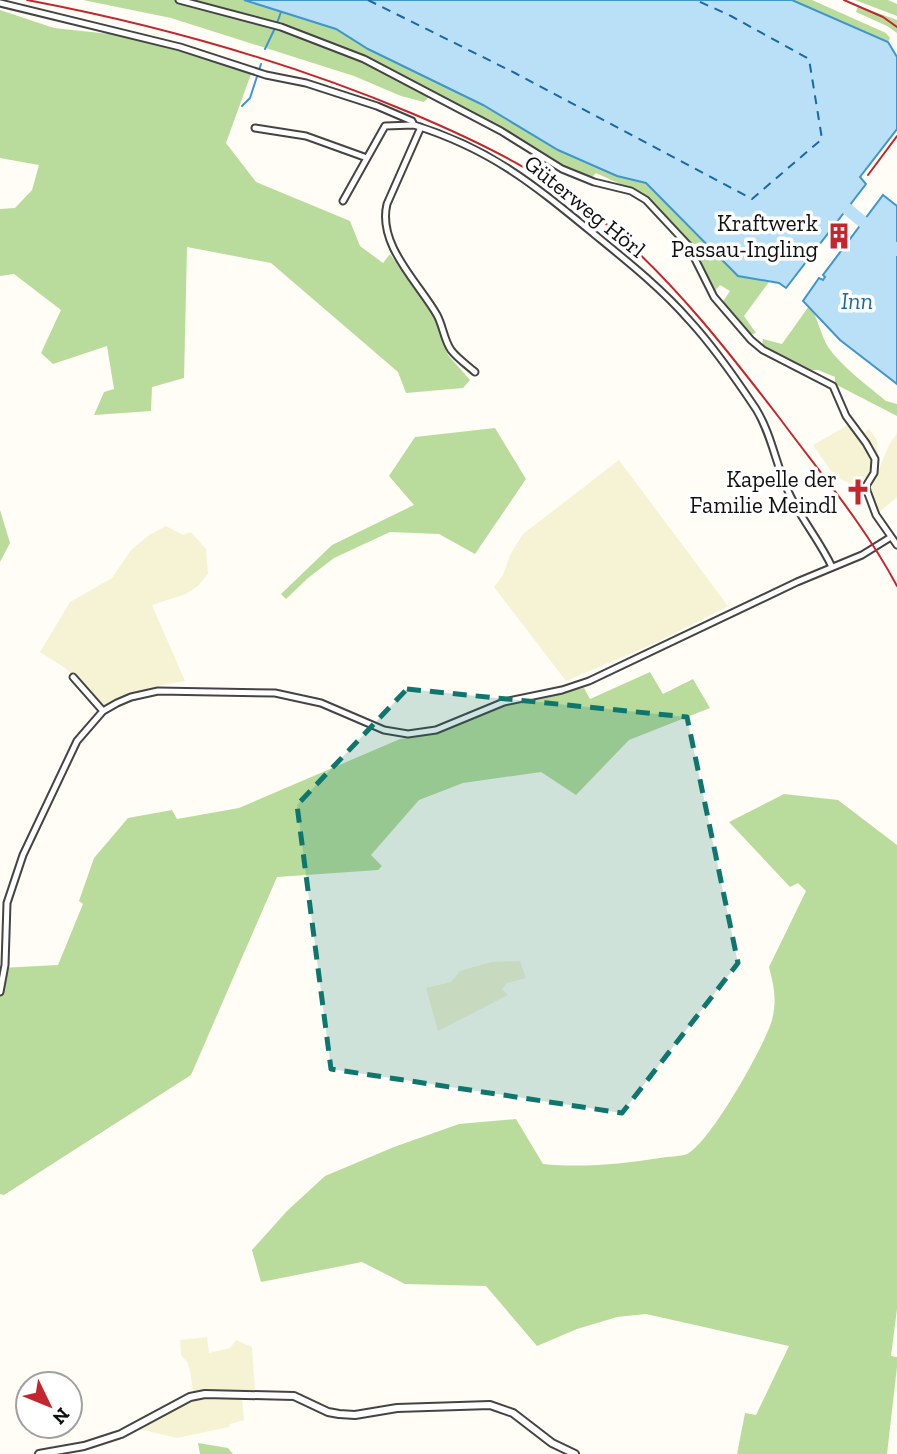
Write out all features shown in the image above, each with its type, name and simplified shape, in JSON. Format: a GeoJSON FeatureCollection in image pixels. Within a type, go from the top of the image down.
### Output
{"type":"FeatureCollection","features":[{"type":"Feature","properties":{"kind":"street"},"geometry":{"type":"LineString","coordinates":[[179,0],[281,27],[363,59],[501,131],[562,169],[594,182],[631,191],[646,200],[688,245],[714,297],[751,340],[763,350],[833,386],[846,416],[875,460],[874,473],[866,486],[867,491],[876,515],[897,545]]}},
{"type":"Feature","properties":{"kind":"street","name":"Güterweg Hörl"},"geometry":{"type":"LineString","coordinates":[[0,3],[180,47],[266,75],[339,93],[457,139],[527,180],[615,252],[689,319],[757,411],[769,435],[789,494],[832,567]]}},
{"type":"Feature","properties":{"kind":"street"},"geometry":{"type":"LineString","coordinates":[[343,201],[385,126],[418,126],[387,204],[387,227],[399,257],[437,315],[451,351],[475,372]]}},
{"type":"Feature","properties":{"kind":"street"},"geometry":{"type":"LineString","coordinates":[[255,128],[306,136],[367,158]]}},
{"type":"Feature","properties":{"kind":"street"},"geometry":{"type":"LineString","coordinates":[[0,992],[5,965],[5,923],[13,884],[23,855],[77,741],[103,711],[131,697],[158,691],[275,693],[330,706],[398,734],[418,734],[436,730],[504,702],[562,690],[589,681],[862,555],[891,537]]}},
{"type":"Feature","properties":{"kind":"street"},"geometry":{"type":"LineString","coordinates":[[73,677],[103,711]]}},
{"type":"Feature","properties":{"kind":"street"},"geometry":{"type":"LineString","coordinates":[[39,1454],[84,1446],[121,1434],[183,1400],[205,1394],[294,1396],[328,1412],[355,1415],[397,1408],[490,1405],[513,1413],[552,1443],[575,1454]]}},
{"type":"Feature","properties":{"kind":"highlighted area"},"geometry":{"type":"Polygon","coordinates":[[[407,689],[687,717],[738,963],[622,1113],[331,1069],[297,805],[407,689]]]}},
{"type":"Feature","properties":{"kind":"shaded area"},"geometry":{"type":"Polygon","coordinates":[[[850,424],[859,436],[869,429],[877,440],[878,462],[871,475],[854,485],[835,477],[813,445],[850,424]]]}},
{"type":"Feature","properties":{"kind":"shaded area"},"geometry":{"type":"Polygon","coordinates":[[[897,433],[897,497],[878,513],[870,490],[897,433]]]}},
{"type":"Feature","properties":{"kind":"shaded area"},"geometry":{"type":"Polygon","coordinates":[[[619,460],[728,606],[660,641],[566,681],[494,587],[503,575],[510,555],[523,534],[619,460]]]}},
{"type":"Feature","properties":{"kind":"shaded area"},"geometry":{"type":"Polygon","coordinates":[[[166,526],[183,535],[191,532],[206,549],[208,574],[198,586],[186,594],[152,605],[185,681],[157,686],[102,706],[65,668],[40,652],[70,602],[112,578],[131,550],[149,535],[166,526]]]}},
{"type":"Feature","properties":{"kind":"shaded area"},"geometry":{"type":"Polygon","coordinates":[[[520,961],[526,978],[507,983],[502,989],[508,995],[438,1031],[426,988],[451,982],[460,971],[491,962],[520,961]]]}},
{"type":"Feature","properties":{"kind":"shaded area"},"geometry":{"type":"Polygon","coordinates":[[[207,1337],[209,1353],[230,1348],[236,1340],[252,1347],[255,1390],[193,1392],[190,1370],[181,1355],[180,1340],[207,1337]]]}},
{"type":"Feature","properties":{"kind":"shaded area"},"geometry":{"type":"Polygon","coordinates":[[[213,1395],[242,1399],[244,1420],[230,1424],[229,1427],[177,1438],[138,1429],[190,1399],[213,1395]]]}},
{"type":"Feature","properties":{"kind":"green space"},"geometry":{"type":"Polygon","coordinates":[[[83,0],[244,0],[336,29],[368,49],[483,105],[558,150],[617,176],[646,183],[738,276],[769,282],[744,316],[756,333],[749,335],[722,303],[730,291],[720,285],[714,292],[688,240],[644,195],[596,173],[591,178],[557,163],[432,94],[424,102],[401,96],[354,76],[171,18],[83,0]]]}},
{"type":"Feature","properties":{"kind":"green space"},"geometry":{"type":"Polygon","coordinates":[[[792,0],[812,0],[886,33],[890,38],[888,42],[792,0]]]}},
{"type":"Feature","properties":{"kind":"green space"},"geometry":{"type":"Polygon","coordinates":[[[855,0],[888,0],[897,4],[897,16],[855,0]]]}},
{"type":"Feature","properties":{"kind":"green space"},"geometry":{"type":"Polygon","coordinates":[[[858,6],[897,20],[897,33],[856,12],[858,6]]]}},
{"type":"Feature","properties":{"kind":"green space"},"geometry":{"type":"Polygon","coordinates":[[[0,10],[54,28],[119,35],[179,49],[251,74],[226,143],[256,182],[350,221],[360,246],[383,263],[390,254],[434,316],[448,355],[470,380],[463,388],[406,393],[398,372],[271,263],[187,247],[184,378],[152,387],[151,411],[94,415],[104,392],[114,389],[107,346],[53,364],[41,353],[61,310],[14,274],[0,276],[0,209],[15,208],[32,190],[39,165],[0,158],[0,10]]]}},
{"type":"Feature","properties":{"kind":"green space"},"geometry":{"type":"Polygon","coordinates":[[[809,306],[825,342],[834,355],[886,401],[897,404],[897,416],[835,384],[835,377],[818,370],[810,370],[762,346],[763,339],[782,344],[809,306]]]}},
{"type":"Feature","properties":{"kind":"green space"},"geometry":{"type":"Polygon","coordinates":[[[495,428],[526,479],[475,554],[439,534],[390,532],[334,558],[286,599],[281,594],[332,545],[414,505],[389,476],[415,437],[495,428]]]}},
{"type":"Feature","properties":{"kind":"green space"},"geometry":{"type":"Polygon","coordinates":[[[0,510],[10,543],[0,562],[0,510]]]}},
{"type":"Feature","properties":{"kind":"green space"},"geometry":{"type":"Polygon","coordinates":[[[650,672],[663,694],[693,679],[710,708],[629,740],[576,795],[541,772],[463,783],[419,800],[371,855],[382,866],[378,870],[277,877],[191,1075],[4,1195],[0,1194],[0,968],[58,965],[83,904],[79,901],[94,858],[128,818],[172,810],[177,819],[239,808],[400,739],[437,733],[506,705],[584,688],[590,699],[650,672]]]}},
{"type":"Feature","properties":{"kind":"green space"},"geometry":{"type":"Polygon","coordinates":[[[784,794],[838,800],[897,845],[897,1309],[891,1356],[897,1357],[897,1367],[887,1454],[737,1454],[745,1413],[756,1415],[789,1346],[646,1314],[617,1317],[577,1329],[537,1346],[486,1286],[405,1284],[362,1262],[261,1282],[252,1250],[287,1211],[325,1176],[459,1124],[516,1119],[543,1164],[631,1162],[684,1155],[697,1146],[736,1092],[767,1032],[774,1013],[775,999],[769,967],[806,891],[798,883],[790,887],[729,822],[784,794]]]}},
{"type":"Feature","properties":{"kind":"green space"},"geometry":{"type":"Polygon","coordinates":[[[198,1443],[228,1448],[233,1454],[200,1454],[198,1443]]]}},
{"type":"Feature","properties":{"kind":"water"},"geometry":{"type":"Polygon","coordinates":[[[244,0],[792,0],[888,42],[897,57],[897,129],[860,177],[866,184],[786,288],[779,283],[738,276],[646,183],[617,176],[558,150],[483,105],[368,49],[336,29],[244,0]]]}},
{"type":"Feature","properties":{"kind":"water","name":"Inn"},"geometry":{"type":"Polygon","coordinates":[[[883,195],[897,206],[897,384],[840,340],[803,301],[819,278],[823,280],[823,275],[883,195]]]}},
{"type":"Feature","properties":{"kind":"waterway"},"geometry":{"type":"LineString","coordinates":[[277,23],[281,12]]}},
{"type":"Feature","properties":{"kind":"waterway"},"geometry":{"type":"LineString","coordinates":[[265,49],[275,28]]}},
{"type":"Feature","properties":{"kind":"waterway"},"geometry":{"type":"LineString","coordinates":[[242,106],[250,98],[261,64]]}},
{"type":"Feature","properties":{"kind":"waterway","name":"Inn"},"geometry":{"type":"LineString","coordinates":[[835,199],[897,250]]}},
{"type":"Feature","properties":{"kind":"ferry route"},"geometry":{"type":"LineString","coordinates":[[368,0],[515,73],[752,199],[822,139],[809,59],[696,0]]}},
{"type":"Feature","properties":{"kind":"railway"},"geometry":{"type":"LineString","coordinates":[[27,0],[174,33],[317,77],[464,136],[515,162],[564,192],[634,249],[700,319],[842,501],[897,586]]}},
{"type":"Feature","properties":{"kind":"railway"},"geometry":{"type":"LineString","coordinates":[[844,0],[883,17],[897,27]]}},
{"type":"Feature","properties":{"kind":"railway"},"geometry":{"type":"LineString","coordinates":[[868,175],[897,136]]}},
{"type":"Feature","properties":{"kind":"place","name":"Kraftwerk Passau-Ingling"},"geometry":{"type":"Point","coordinates":[839,236]}},
{"type":"Feature","properties":{"kind":"place","name":"Kapelle der Familie Meindl"},"geometry":{"type":"Point","coordinates":[858,492]}}]}
